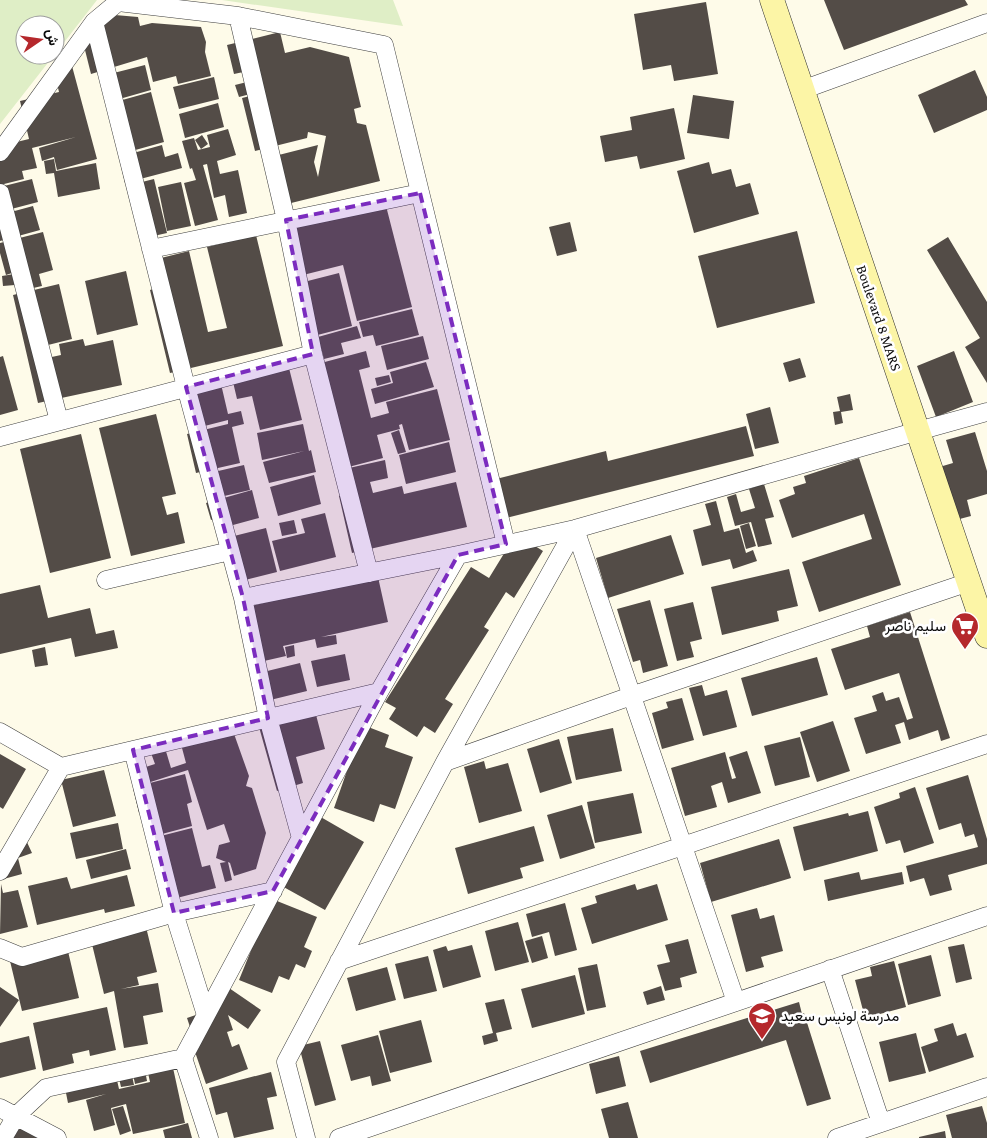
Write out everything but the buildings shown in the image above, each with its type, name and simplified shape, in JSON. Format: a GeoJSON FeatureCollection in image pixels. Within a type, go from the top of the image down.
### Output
{"type":"FeatureCollection","features":[{"type":"Feature","properties":{"kind":"main road","name":"Boulevard 8 MARS"},"geometry":{"type":"LineString","coordinates":[[772,0],[969,582],[985,621]]}},
{"type":"Feature","properties":{"kind":"street"},"geometry":{"type":"LineString","coordinates":[[0,152],[94,22],[118,2],[238,16],[384,45],[506,544]]}},
{"type":"Feature","properties":{"kind":"street"},"geometry":{"type":"LineString","coordinates":[[238,16],[286,220],[313,354],[369,573]]}},
{"type":"Feature","properties":{"kind":"street"},"geometry":{"type":"LineString","coordinates":[[94,22],[186,387],[243,598],[268,718],[301,838]]}},
{"type":"Feature","properties":{"kind":"street"},"geometry":{"type":"LineString","coordinates":[[802,90],[987,23]]}},
{"type":"Feature","properties":{"kind":"street"},"geometry":{"type":"LineString","coordinates":[[151,250],[420,193]]}},
{"type":"Feature","properties":{"kind":"street"},"geometry":{"type":"LineString","coordinates":[[0,194],[59,421]]}},
{"type":"Feature","properties":{"kind":"street"},"geometry":{"type":"LineString","coordinates":[[0,437],[313,354]]}},
{"type":"Feature","properties":{"kind":"street"},"geometry":{"type":"LineString","coordinates":[[243,598],[458,555],[574,529],[987,412]]}},
{"type":"Feature","properties":{"kind":"street"},"geometry":{"type":"LineString","coordinates":[[574,529],[736,1002]]}},
{"type":"Feature","properties":{"kind":"street"},"geometry":{"type":"LineString","coordinates":[[306,1138],[286,1062],[445,762],[574,529]]}},
{"type":"Feature","properties":{"kind":"street"},"geometry":{"type":"LineString","coordinates":[[106,580],[230,551]]}},
{"type":"Feature","properties":{"kind":"street"},"geometry":{"type":"LineString","coordinates":[[209,1138],[183,1058],[379,692],[458,555]]}},
{"type":"Feature","properties":{"kind":"street"},"geometry":{"type":"LineString","coordinates":[[445,762],[632,696],[969,582]]}},
{"type":"Feature","properties":{"kind":"street"},"geometry":{"type":"LineString","coordinates":[[0,732],[61,767],[379,692]]}},
{"type":"Feature","properties":{"kind":"street"},"geometry":{"type":"LineString","coordinates":[[339,961],[987,744]]}},
{"type":"Feature","properties":{"kind":"street"},"geometry":{"type":"LineString","coordinates":[[133,750],[174,913],[206,1015]]}},
{"type":"Feature","properties":{"kind":"street"},"geometry":{"type":"LineString","coordinates":[[0,871],[61,767]]}},
{"type":"Feature","properties":{"kind":"street"},"geometry":{"type":"LineString","coordinates":[[0,948],[22,957],[174,913],[272,891]]}},
{"type":"Feature","properties":{"kind":"street"},"geometry":{"type":"LineString","coordinates":[[339,1138],[987,916]]}},
{"type":"Feature","properties":{"kind":"street"},"geometry":{"type":"LineString","coordinates":[[830,969],[881,1123]]}},
{"type":"Feature","properties":{"kind":"street"},"geometry":{"type":"LineString","coordinates":[[4,1138],[16,1116],[46,1088],[183,1058]]}},
{"type":"Feature","properties":{"kind":"street"},"geometry":{"type":"LineString","coordinates":[[837,1138],[987,1087]]}},
{"type":"Feature","properties":{"kind":"street"},"geometry":{"type":"LineString","coordinates":[[0,1108],[57,1138]]}},
{"type":"Feature","properties":{"kind":"highlighted area"},"geometry":{"type":"Polygon","coordinates":[[[420,193],[506,544],[458,555],[273,891],[174,913],[133,750],[268,718],[243,598],[186,387],[313,354],[286,220],[420,193]]]}},
{"type":"Feature","properties":{"kind":"green space"},"geometry":{"type":"Polygon","coordinates":[[[0,0],[97,0],[65,41],[65,15],[15,15],[15,65],[46,65],[0,124],[0,0]]]}},
{"type":"Feature","properties":{"kind":"green space"},"geometry":{"type":"Polygon","coordinates":[[[222,0],[393,0],[403,26],[222,0]]]}},
{"type":"Feature","properties":{"kind":"place","name":"سليم ناصر"},"geometry":{"type":"Point","coordinates":[965,650]}},
{"type":"Feature","properties":{"kind":"place","name":"مدرسة لونيس سعيد"},"geometry":{"type":"Point","coordinates":[762,1040]}}]}
